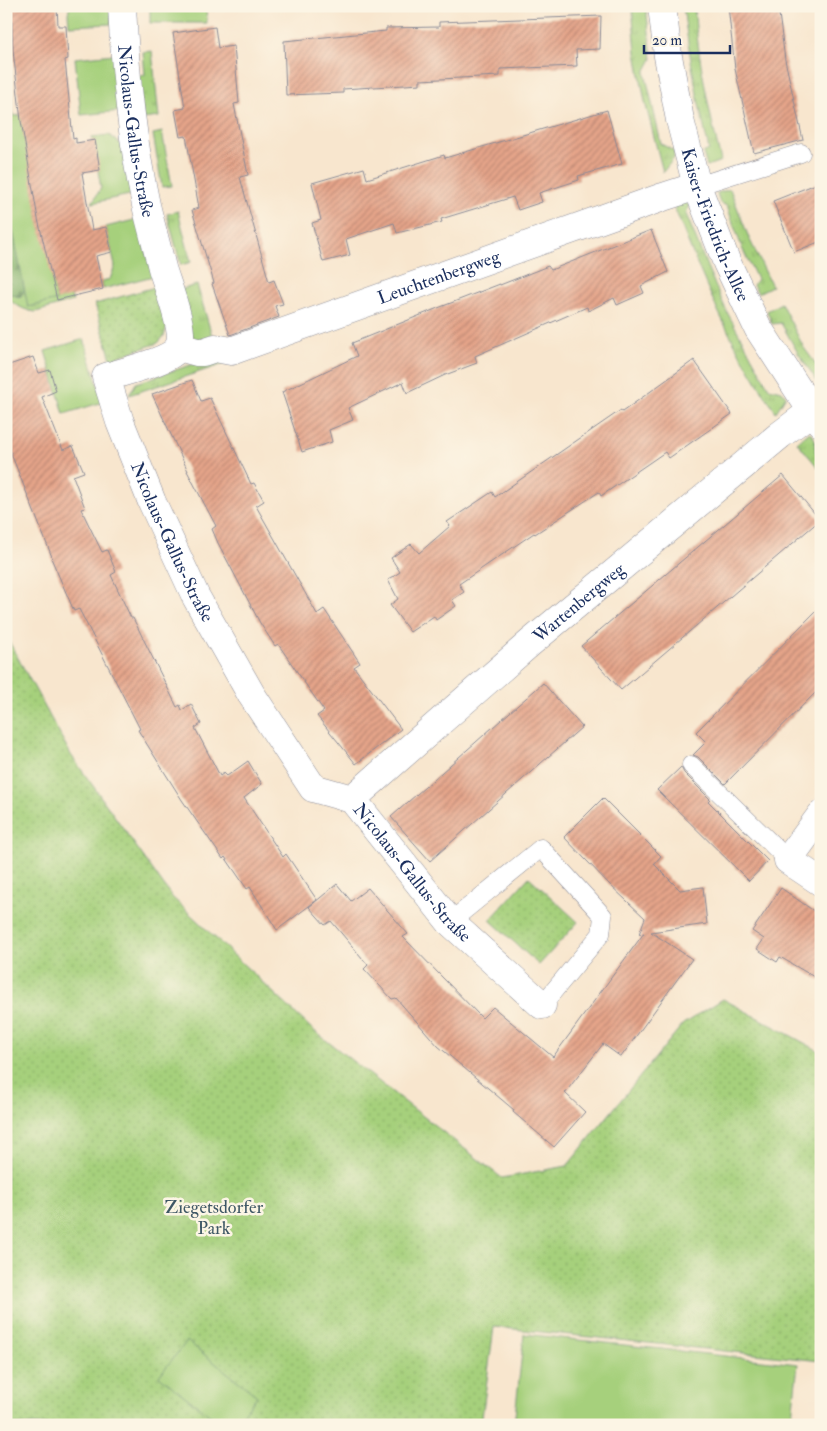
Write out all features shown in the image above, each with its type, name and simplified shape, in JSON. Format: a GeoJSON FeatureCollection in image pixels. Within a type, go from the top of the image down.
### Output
{"type":"FeatureCollection","features":[{"type":"Feature","properties":{"kind":"street","name":"Nicolaus-Gallus-Straße"},"geometry":{"type":"LineString","coordinates":[[122,6],[123,42],[132,129],[146,204],[165,280],[180,328],[181,338],[179,347],[168,357],[106,377],[120,422],[152,502],[196,597],[252,694],[313,788],[352,799],[450,922],[542,1005]]}},
{"type":"Feature","properties":{"kind":"street","name":"Kaiser-Friedrich-Allee"},"geometry":{"type":"LineString","coordinates":[[662,6],[668,56],[697,186],[727,263],[758,328],[816,417]]}},
{"type":"Feature","properties":{"kind":"street","name":"Leuchtenbergweg"},"geometry":{"type":"LineString","coordinates":[[179,347],[197,352],[215,348],[231,351],[697,186]]}},
{"type":"Feature","properties":{"kind":"street","name":"Wartenbergweg"},"geometry":{"type":"LineString","coordinates":[[352,799],[530,643],[780,435],[816,417]]}},
{"type":"Feature","properties":{"kind":"street"},"geometry":{"type":"LineString","coordinates":[[821,815],[788,860],[821,882]]}},
{"type":"Feature","properties":{"kind":"lane"},"geometry":{"type":"LineString","coordinates":[[697,186],[802,153]]}},
{"type":"Feature","properties":{"kind":"lane"},"geometry":{"type":"LineString","coordinates":[[691,765],[788,860]]}},
{"type":"Feature","properties":{"kind":"lane"},"geometry":{"type":"LineString","coordinates":[[450,922],[541,848],[603,916],[601,934],[542,1005]]}},
{"type":"Feature","properties":{"kind":"green space"},"geometry":{"type":"Polygon","coordinates":[[[6,6],[11,6],[12,29],[22,54],[7,57],[13,116],[21,115],[57,300],[28,307],[6,195],[6,6]]]}},
{"type":"Feature","properties":{"kind":"green space"},"geometry":{"type":"Polygon","coordinates":[[[70,6],[111,6],[111,24],[69,26],[68,13],[70,6]]]}},
{"type":"Feature","properties":{"kind":"green space"},"geometry":{"type":"Polygon","coordinates":[[[150,6],[206,6],[207,23],[150,23],[150,6]]]}},
{"type":"Feature","properties":{"kind":"green space"},"geometry":{"type":"Polygon","coordinates":[[[632,6],[646,6],[652,59],[645,72],[661,144],[674,151],[674,158],[663,172],[645,102],[636,53],[632,6]]]}},
{"type":"Feature","properties":{"kind":"green space"},"geometry":{"type":"Polygon","coordinates":[[[683,6],[694,6],[704,84],[721,161],[707,166],[703,153],[709,150],[694,78],[683,6]]]}},
{"type":"Feature","properties":{"kind":"green space"},"geometry":{"type":"Polygon","coordinates":[[[152,51],[159,117],[143,119],[138,76],[145,75],[143,52],[152,51]]]}},
{"type":"Feature","properties":{"kind":"green space"},"geometry":{"type":"Polygon","coordinates":[[[114,54],[121,111],[81,115],[75,58],[114,54]]]}},
{"type":"Feature","properties":{"kind":"green space"},"geometry":{"type":"Polygon","coordinates":[[[162,132],[172,186],[162,187],[153,134],[162,132]]]}},
{"type":"Feature","properties":{"kind":"green space"},"geometry":{"type":"Polygon","coordinates":[[[109,135],[125,147],[134,194],[92,203],[101,188],[92,137],[109,135]]]}},
{"type":"Feature","properties":{"kind":"green space"},"geometry":{"type":"Polygon","coordinates":[[[730,189],[749,238],[772,286],[758,293],[753,285],[757,279],[742,248],[727,206],[720,203],[717,193],[730,189]]]}},
{"type":"Feature","properties":{"kind":"green space"},"geometry":{"type":"Polygon","coordinates":[[[6,195],[10,219],[73,301],[36,312],[24,309],[6,298],[6,195]]]}},
{"type":"Feature","properties":{"kind":"green space"},"geometry":{"type":"Polygon","coordinates":[[[6,195],[25,289],[20,297],[6,293],[6,195]]]}},
{"type":"Feature","properties":{"kind":"green space"},"geometry":{"type":"Polygon","coordinates":[[[690,201],[686,214],[727,312],[769,388],[782,391],[786,396],[776,412],[730,335],[709,292],[673,204],[690,201]]]}},
{"type":"Feature","properties":{"kind":"green space"},"geometry":{"type":"Polygon","coordinates":[[[178,211],[191,262],[181,265],[167,214],[178,211]]]}},
{"type":"Feature","properties":{"kind":"green space"},"geometry":{"type":"Polygon","coordinates":[[[138,219],[153,276],[103,289],[102,281],[110,279],[115,266],[106,227],[138,219]]]}},
{"type":"Feature","properties":{"kind":"green space"},"geometry":{"type":"Polygon","coordinates":[[[197,285],[213,339],[198,340],[192,336],[179,290],[197,285]]]}},
{"type":"Feature","properties":{"kind":"green space"},"geometry":{"type":"Polygon","coordinates":[[[155,287],[167,326],[164,336],[158,343],[111,359],[95,304],[155,287]]]}},
{"type":"Feature","properties":{"kind":"green space"},"geometry":{"type":"Polygon","coordinates":[[[781,303],[804,348],[821,371],[820,399],[815,392],[819,384],[781,323],[772,324],[767,311],[781,303]]]}},
{"type":"Feature","properties":{"kind":"green space"},"geometry":{"type":"Polygon","coordinates":[[[84,339],[103,402],[64,414],[45,351],[84,339]]]}},
{"type":"Feature","properties":{"kind":"green space"},"geometry":{"type":"Polygon","coordinates":[[[215,357],[227,363],[129,395],[136,383],[215,357]]]}},
{"type":"Feature","properties":{"kind":"green space"},"geometry":{"type":"Polygon","coordinates":[[[810,432],[815,439],[815,452],[821,459],[821,471],[797,442],[810,432]]]}},
{"type":"Feature","properties":{"kind":"green space","name":"Ziegetsdorfer Park"},"geometry":{"type":"Polygon","coordinates":[[[6,636],[71,755],[172,897],[313,1030],[502,1178],[567,1166],[683,1024],[723,999],[821,1052],[821,1361],[494,1327],[481,1425],[6,1425],[6,636]]]}},
{"type":"Feature","properties":{"kind":"green space"},"geometry":{"type":"Polygon","coordinates":[[[529,877],[578,922],[539,965],[490,920],[529,877]]]}},
{"type":"Feature","properties":{"kind":"green space"},"geometry":{"type":"Polygon","coordinates":[[[524,1334],[798,1364],[791,1425],[514,1425],[524,1334]]]}},
{"type":"Feature","properties":{"kind":"green space"},"geometry":{"type":"Polygon","coordinates":[[[187,1341],[257,1396],[235,1425],[222,1425],[159,1376],[187,1341]]]}},
{"type":"Feature","properties":{"kind":"building"},"geometry":{"type":"Polygon","coordinates":[[[11,6],[57,6],[58,26],[66,26],[68,59],[65,60],[73,139],[76,138],[76,143],[95,140],[100,170],[82,173],[92,230],[106,227],[112,252],[96,256],[103,289],[57,300],[38,219],[21,121],[13,50],[11,6]]]}},
{"type":"Feature","properties":{"kind":"building"},"geometry":{"type":"Polygon","coordinates":[[[728,6],[778,6],[785,60],[803,140],[754,153],[735,69],[728,6]]]}},
{"type":"Feature","properties":{"kind":"building"},"geometry":{"type":"Polygon","coordinates":[[[601,16],[600,49],[576,50],[577,66],[500,69],[500,76],[420,80],[420,84],[343,89],[343,93],[286,95],[284,41],[386,31],[386,28],[439,27],[439,22],[601,16]]]}},
{"type":"Feature","properties":{"kind":"building"},"geometry":{"type":"Polygon","coordinates":[[[215,27],[218,48],[234,46],[239,103],[234,104],[248,175],[240,177],[269,282],[274,280],[283,304],[275,306],[279,317],[230,335],[212,284],[214,283],[192,210],[199,208],[186,136],[180,137],[175,110],[185,108],[173,33],[215,27]]]}},
{"type":"Feature","properties":{"kind":"building"},"geometry":{"type":"Polygon","coordinates":[[[607,110],[622,164],[578,176],[579,180],[539,193],[542,202],[518,210],[513,197],[441,219],[442,222],[397,233],[394,223],[346,239],[350,255],[323,262],[312,223],[321,220],[312,183],[364,168],[367,179],[444,155],[445,158],[607,110]]]}},
{"type":"Feature","properties":{"kind":"building"},"geometry":{"type":"Polygon","coordinates":[[[821,182],[821,241],[794,252],[773,201],[821,182]]]}},
{"type":"Feature","properties":{"kind":"building"},"geometry":{"type":"Polygon","coordinates":[[[651,230],[668,272],[641,286],[644,293],[617,305],[614,298],[588,311],[587,307],[475,356],[477,363],[445,375],[407,393],[403,382],[348,408],[353,420],[329,430],[332,442],[302,452],[282,392],[357,356],[352,343],[500,284],[548,266],[551,270],[651,230]]]}},
{"type":"Feature","properties":{"kind":"building"},"geometry":{"type":"Polygon","coordinates":[[[33,357],[39,373],[50,370],[56,391],[42,397],[63,450],[73,446],[84,472],[73,476],[85,508],[81,509],[102,552],[107,550],[116,572],[111,575],[177,707],[180,705],[182,710],[191,704],[201,724],[195,728],[220,776],[224,773],[227,776],[248,761],[262,784],[244,798],[283,857],[286,854],[317,900],[277,930],[250,887],[247,889],[225,857],[223,859],[182,800],[138,730],[140,729],[79,609],[74,611],[51,558],[12,456],[6,435],[6,366],[33,357]]]}},
{"type":"Feature","properties":{"kind":"building"},"geometry":{"type":"Polygon","coordinates":[[[694,360],[732,414],[669,458],[665,452],[601,496],[599,492],[534,533],[459,584],[464,592],[452,600],[456,606],[436,620],[434,616],[410,632],[390,605],[398,599],[388,580],[400,572],[391,558],[411,544],[419,553],[450,526],[447,522],[492,492],[495,497],[621,410],[622,412],[694,360]]]}},
{"type":"Feature","properties":{"kind":"building"},"geometry":{"type":"Polygon","coordinates":[[[192,380],[201,401],[210,398],[251,484],[254,483],[264,501],[256,506],[317,614],[324,609],[360,663],[354,667],[401,729],[356,764],[317,716],[324,711],[278,644],[275,646],[260,623],[218,543],[212,529],[216,526],[187,471],[152,394],[192,380]]]}},
{"type":"Feature","properties":{"kind":"building"},"geometry":{"type":"Polygon","coordinates":[[[783,475],[820,520],[621,690],[581,646],[783,475]]]}},
{"type":"Feature","properties":{"kind":"building"},"geometry":{"type":"Polygon","coordinates":[[[821,606],[821,687],[725,784],[698,757],[693,755],[706,742],[696,732],[821,606]]]}},
{"type":"Feature","properties":{"kind":"building"},"geometry":{"type":"Polygon","coordinates":[[[543,683],[582,727],[430,861],[391,817],[543,683]]]}},
{"type":"Feature","properties":{"kind":"building"},"geometry":{"type":"Polygon","coordinates":[[[681,767],[684,773],[710,799],[708,801],[768,861],[749,881],[657,790],[681,767]]]}},
{"type":"Feature","properties":{"kind":"building"},"geometry":{"type":"Polygon","coordinates":[[[603,798],[661,856],[654,864],[680,890],[703,887],[707,924],[651,932],[692,959],[621,1057],[603,1044],[565,1093],[585,1112],[554,1147],[513,1112],[514,1110],[438,1046],[396,998],[392,999],[364,969],[368,965],[331,921],[325,925],[309,907],[337,884],[351,901],[368,888],[408,934],[403,937],[482,1018],[493,1007],[553,1057],[644,933],[639,934],[645,918],[564,837],[603,798]]]}},
{"type":"Feature","properties":{"kind":"building"},"geometry":{"type":"Polygon","coordinates":[[[781,888],[821,916],[821,981],[780,957],[777,962],[757,949],[764,939],[752,931],[781,888]]]}}]}
